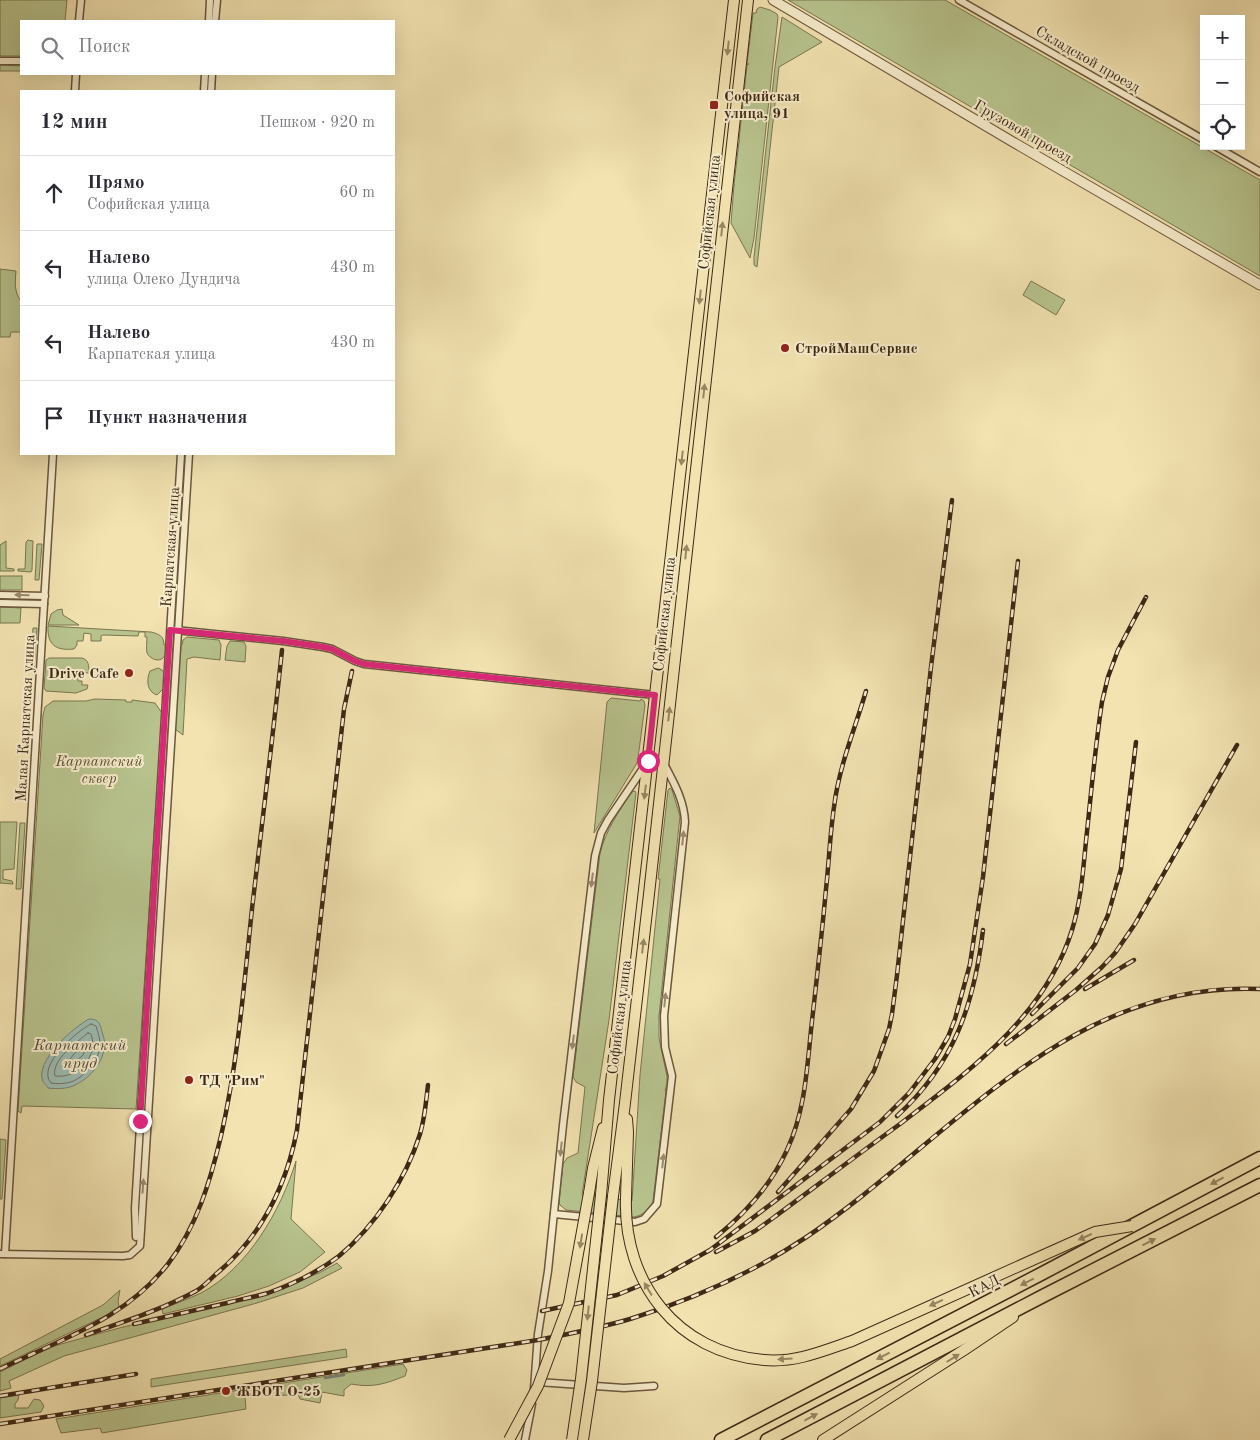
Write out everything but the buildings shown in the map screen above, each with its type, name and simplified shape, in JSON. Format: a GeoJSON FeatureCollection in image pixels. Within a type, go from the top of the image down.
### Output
{"type":"FeatureCollection","features":[{"type":"Feature","properties":{"kind":"highway","name":"КАД"},"geometry":{"type":"LineString","coordinates":[[721,1440],[1260,1158]]}},
{"type":"Feature","properties":{"kind":"highway"},"geometry":{"type":"LineString","coordinates":[[767,1440],[1043,1296],[1260,1186]]}},
{"type":"Feature","properties":{"kind":"main road","name":"Софийская улица"},"geometry":{"type":"LineString","coordinates":[[572,1440],[582,1370],[609,1100],[734,0]]}},
{"type":"Feature","properties":{"kind":"main road","name":"Софийская улица"},"geometry":{"type":"LineString","coordinates":[[583,1440],[592,1381],[625,1103],[748,0]]}},
{"type":"Feature","properties":{"kind":"main road"},"geometry":{"type":"LineString","coordinates":[[509,1440],[538,1386],[569,1303],[588,1193],[609,1100]]}},
{"type":"Feature","properties":{"kind":"main road"},"geometry":{"type":"LineString","coordinates":[[625,1103],[628,1132],[627,1226],[636,1264],[645,1284],[656,1303],[685,1330],[704,1343],[740,1356],[765,1360],[811,1356],[852,1341],[1095,1232],[1132,1226]]}},
{"type":"Feature","properties":{"kind":"main road"},"geometry":{"type":"LineString","coordinates":[[823,1440],[964,1350],[1043,1296]]}},
{"type":"Feature","properties":{"kind":"street"},"geometry":{"type":"LineString","coordinates":[[80,20],[81,0]]}},
{"type":"Feature","properties":{"kind":"street"},"geometry":{"type":"LineString","coordinates":[[208,20],[210,0]]}},
{"type":"Feature","properties":{"kind":"street"},"geometry":{"type":"LineString","coordinates":[[215,20],[217,0]]}},
{"type":"Feature","properties":{"kind":"street","name":"Грузовой проезд"},"geometry":{"type":"LineString","coordinates":[[773,0],[1013,142],[1260,284]]}},
{"type":"Feature","properties":{"kind":"street","name":"Складской проезд"},"geometry":{"type":"LineString","coordinates":[[959,0],[1200,138]]}},
{"type":"Feature","properties":{"kind":"street"},"geometry":{"type":"LineString","coordinates":[[0,60],[20,61]]}},
{"type":"Feature","properties":{"kind":"street"},"geometry":{"type":"LineString","coordinates":[[75,90],[76,75]]}},
{"type":"Feature","properties":{"kind":"street"},"geometry":{"type":"LineString","coordinates":[[204,90],[205,75]]}},
{"type":"Feature","properties":{"kind":"street"},"geometry":{"type":"LineString","coordinates":[[211,90],[212,75]]}},
{"type":"Feature","properties":{"kind":"street"},"geometry":{"type":"LineString","coordinates":[[1222,150],[1260,172]]}},
{"type":"Feature","properties":{"kind":"street","name":"Малая Карпатская улица"},"geometry":{"type":"LineString","coordinates":[[2,1254],[53,455]]}},
{"type":"Feature","properties":{"kind":"street","name":"Карпатская улица"},"geometry":{"type":"LineString","coordinates":[[174,630],[182,455]]}},
{"type":"Feature","properties":{"kind":"street","name":"Карпатская улица"},"geometry":{"type":"LineString","coordinates":[[2,1254],[123,1256],[130,1255],[135,1250],[135,1208],[174,630],[189,455]]}},
{"type":"Feature","properties":{"kind":"street"},"geometry":{"type":"LineString","coordinates":[[0,595],[45,596]]}},
{"type":"Feature","properties":{"kind":"street"},"geometry":{"type":"LineString","coordinates":[[0,603],[44,604]]}},
{"type":"Feature","properties":{"kind":"street"},"geometry":{"type":"LineString","coordinates":[[174,630],[323,647],[332,649],[364,664],[655,695]]}},
{"type":"Feature","properties":{"kind":"street"},"geometry":{"type":"LineString","coordinates":[[525,1440],[535,1381],[538,1334],[548,1272],[595,856],[601,833],[608,820],[648,761]]}},
{"type":"Feature","properties":{"kind":"street"},"geometry":{"type":"LineString","coordinates":[[554,1214],[635,1222],[644,1219],[657,1204],[672,1076],[665,1047],[664,1016],[685,822],[685,813],[680,796],[663,762]]}},
{"type":"Feature","properties":{"kind":"street"},"geometry":{"type":"LineString","coordinates":[[535,1381],[624,1388],[654,1386]]}},
{"type":"Feature","properties":{"kind":"green space"},"geometry":{"type":"Polygon","coordinates":[[[0,0],[67,0],[65,20],[20,20],[20,56],[0,56],[0,0]]]}},
{"type":"Feature","properties":{"kind":"green space"},"geometry":{"type":"Polygon","coordinates":[[[788,0],[945,0],[1200,146],[1200,150],[1208,150],[1260,180],[1260,276],[788,0]]]}},
{"type":"Feature","properties":{"kind":"green space"},"geometry":{"type":"Polygon","coordinates":[[[760,7],[770,10],[777,14],[778,17],[754,238],[750,258],[731,223],[753,13],[756,13],[760,7]]]}},
{"type":"Feature","properties":{"kind":"green space"},"geometry":{"type":"Polygon","coordinates":[[[782,17],[822,42],[779,67],[757,267],[754,265],[754,257],[782,17]]]}},
{"type":"Feature","properties":{"kind":"green space"},"geometry":{"type":"Polygon","coordinates":[[[0,65],[20,66],[20,71],[0,71],[0,65]]]}},
{"type":"Feature","properties":{"kind":"green space"},"geometry":{"type":"Polygon","coordinates":[[[0,269],[16,271],[15,283],[20,300],[20,332],[11,332],[10,337],[0,337],[0,269]]]}},
{"type":"Feature","properties":{"kind":"green space"},"geometry":{"type":"Polygon","coordinates":[[[1031,281],[1065,300],[1056,315],[1023,295],[1031,281]]]}},
{"type":"Feature","properties":{"kind":"green space"},"geometry":{"type":"Polygon","coordinates":[[[28,540],[33,541],[32,570],[31,572],[18,571],[18,569],[25,569],[26,542],[28,540]]]}},
{"type":"Feature","properties":{"kind":"green space"},"geometry":{"type":"Polygon","coordinates":[[[6,541],[6,568],[14,569],[14,571],[0,571],[0,545],[6,541]]]}},
{"type":"Feature","properties":{"kind":"green space"},"geometry":{"type":"Polygon","coordinates":[[[37,544],[42,544],[39,580],[35,580],[37,544]]]}},
{"type":"Feature","properties":{"kind":"green space"},"geometry":{"type":"Polygon","coordinates":[[[0,576],[22,576],[22,590],[0,590],[0,576]]]}},
{"type":"Feature","properties":{"kind":"green space"},"geometry":{"type":"Polygon","coordinates":[[[0,607],[21,608],[20,623],[0,623],[0,607]]]}},
{"type":"Feature","properties":{"kind":"green space"},"geometry":{"type":"Polygon","coordinates":[[[62,609],[63,615],[79,625],[48,625],[51,614],[62,609]]]}},
{"type":"Feature","properties":{"kind":"green space"},"geometry":{"type":"Polygon","coordinates":[[[48,626],[151,632],[162,637],[164,645],[166,645],[166,653],[160,660],[148,655],[145,632],[139,632],[138,636],[103,635],[101,636],[101,641],[91,641],[91,634],[84,633],[83,641],[77,641],[74,649],[62,649],[51,642],[48,626]]]}},
{"type":"Feature","properties":{"kind":"green space"},"geometry":{"type":"Polygon","coordinates":[[[33,628],[37,628],[34,671],[30,671],[33,628]]]}},
{"type":"Feature","properties":{"kind":"green space"},"geometry":{"type":"Polygon","coordinates":[[[187,637],[219,640],[221,645],[220,660],[194,657],[187,659],[183,735],[175,729],[180,645],[182,645],[183,640],[187,637]]]}},
{"type":"Feature","properties":{"kind":"green space"},"geometry":{"type":"Polygon","coordinates":[[[230,641],[244,642],[246,646],[245,662],[225,660],[227,646],[230,641]]]}},
{"type":"Feature","properties":{"kind":"green space"},"geometry":{"type":"Polygon","coordinates":[[[49,658],[82,658],[86,660],[89,666],[89,673],[78,672],[78,681],[82,681],[82,685],[88,685],[87,689],[76,693],[46,691],[44,688],[46,660],[49,658]]]}},
{"type":"Feature","properties":{"kind":"green space"},"geometry":{"type":"Polygon","coordinates":[[[158,668],[165,675],[164,688],[157,695],[149,688],[148,678],[150,671],[158,668]]]}},
{"type":"Feature","properties":{"kind":"green space"},"geometry":{"type":"Polygon","coordinates":[[[611,698],[640,701],[641,699],[645,705],[637,763],[594,833],[607,702],[611,698]]]}},
{"type":"Feature","properties":{"kind":"green space","name":"Карпатский сквер"},"geometry":{"type":"Polygon","coordinates":[[[95,699],[155,703],[162,713],[136,1109],[22,1106],[21,1113],[18,1111],[43,715],[45,707],[53,701],[86,701],[95,699]]]}},
{"type":"Feature","properties":{"kind":"green space"},"geometry":{"type":"Polygon","coordinates":[[[670,788],[680,816],[659,1016],[659,1038],[667,1083],[653,1201],[645,1212],[633,1217],[566,1210],[559,1203],[563,1164],[567,1158],[578,1153],[585,1087],[576,1082],[573,1077],[600,853],[613,821],[632,792],[635,791],[609,1020],[582,1195],[632,1201],[640,1075],[660,879],[658,879],[668,790],[670,788]]]}},
{"type":"Feature","properties":{"kind":"green space"},"geometry":{"type":"Polygon","coordinates":[[[0,822],[17,822],[14,869],[3,870],[3,879],[12,881],[13,884],[0,883],[0,822]]]}},
{"type":"Feature","properties":{"kind":"green space"},"geometry":{"type":"Polygon","coordinates":[[[20,823],[25,823],[21,889],[16,889],[20,823]]]}},
{"type":"Feature","properties":{"kind":"green space"},"geometry":{"type":"Polygon","coordinates":[[[0,1139],[6,1140],[2,1199],[0,1199],[0,1139]]]}},
{"type":"Feature","properties":{"kind":"green space"},"geometry":{"type":"Polygon","coordinates":[[[296,1161],[291,1219],[325,1252],[300,1272],[269,1286],[238,1296],[163,1314],[162,1309],[201,1293],[218,1282],[234,1269],[248,1253],[272,1218],[290,1180],[296,1161]]]}},
{"type":"Feature","properties":{"kind":"green space"},"geometry":{"type":"Polygon","coordinates":[[[337,1263],[342,1268],[303,1288],[257,1303],[64,1356],[9,1381],[11,1388],[0,1391],[0,1372],[51,1347],[123,1327],[254,1298],[319,1273],[337,1263]]]}},
{"type":"Feature","properties":{"kind":"green space"},"geometry":{"type":"Polygon","coordinates":[[[120,1290],[119,1307],[109,1314],[0,1366],[0,1359],[103,1305],[120,1290]]]}},
{"type":"Feature","properties":{"kind":"green space"},"geometry":{"type":"Polygon","coordinates":[[[346,1349],[347,1357],[151,1387],[151,1379],[346,1349]]]}},
{"type":"Feature","properties":{"kind":"green space"},"geometry":{"type":"Polygon","coordinates":[[[403,1364],[407,1370],[405,1376],[379,1385],[351,1384],[344,1390],[344,1396],[322,1392],[320,1403],[300,1399],[298,1394],[276,1396],[275,1391],[245,1397],[246,1409],[102,1433],[100,1428],[61,1433],[56,1419],[403,1364]]]}},
{"type":"Feature","properties":{"kind":"green space"},"geometry":{"type":"Polygon","coordinates":[[[19,1395],[15,1408],[28,1408],[34,1399],[40,1400],[44,1406],[41,1412],[0,1418],[0,1398],[19,1395]]]}},
{"type":"Feature","properties":{"kind":"water","name":"Карпатский пруд"},"geometry":{"type":"Polygon","coordinates":[[[89,1019],[98,1022],[105,1042],[102,1057],[94,1071],[75,1085],[62,1088],[48,1088],[43,1082],[44,1064],[65,1037],[89,1019]]]}},
{"type":"Feature","properties":{"kind":"waterway"},"geometry":{"type":"LineString","coordinates":[[325,1378],[344,1375]]}},
{"type":"Feature","properties":{"kind":"railway"},"geometry":{"type":"LineString","coordinates":[[778,1192],[851,1109],[874,1071],[889,1029],[897,975],[931,667],[952,500]]}},
{"type":"Feature","properties":{"kind":"railway"},"geometry":{"type":"LineString","coordinates":[[542,1311],[617,1295],[663,1276],[710,1250],[880,1122],[909,1093],[935,1059],[948,1037],[955,1019],[970,964],[983,877],[1018,561]]}},
{"type":"Feature","properties":{"kind":"railway"},"geometry":{"type":"LineString","coordinates":[[716,1252],[755,1231],[952,1084],[1002,1040],[1024,1016],[1043,990],[1060,961],[1078,908],[1102,702],[1108,677],[1118,650],[1146,597]]}},
{"type":"Feature","properties":{"kind":"railway"},"geometry":{"type":"LineString","coordinates":[[28,1356],[86,1329],[121,1308],[138,1295],[168,1264],[187,1234],[201,1203],[221,1136],[236,1051],[282,650]]}},
{"type":"Feature","properties":{"kind":"railway"},"geometry":{"type":"LineString","coordinates":[[86,1335],[156,1310],[201,1288],[232,1260],[246,1244],[259,1227],[278,1191],[286,1171],[297,1130],[344,709],[352,671]]}},
{"type":"Feature","properties":{"kind":"railway"},"geometry":{"type":"LineString","coordinates":[[716,1237],[757,1198],[765,1187],[781,1163],[798,1119],[807,1070],[836,792],[843,762],[866,691]]}},
{"type":"Feature","properties":{"kind":"railway"},"geometry":{"type":"LineString","coordinates":[[1032,1014],[1078,968],[1095,944],[1108,915],[1121,869],[1136,742]]}},
{"type":"Feature","properties":{"kind":"railway"},"geometry":{"type":"LineString","coordinates":[[1006,1044],[1076,990],[1115,953],[1135,924],[1237,745]]}},
{"type":"Feature","properties":{"kind":"railway"},"geometry":{"type":"LineString","coordinates":[[897,1116],[933,1076],[958,1032],[974,983],[983,930]]}},
{"type":"Feature","properties":{"kind":"railway"},"geometry":{"type":"LineString","coordinates":[[1085,989],[1134,960]]}},
{"type":"Feature","properties":{"kind":"railway"},"geometry":{"type":"LineString","coordinates":[[0,1424],[538,1340],[607,1325],[653,1312],[742,1274],[805,1238],[859,1199],[1014,1073],[1069,1038],[1128,1010],[1191,993],[1260,989]]}},
{"type":"Feature","properties":{"kind":"railway"},"geometry":{"type":"LineString","coordinates":[[134,1324],[268,1293],[305,1277],[339,1256],[365,1231],[388,1201],[398,1184],[414,1151],[422,1128],[428,1085]]}},
{"type":"Feature","properties":{"kind":"railway"},"geometry":{"type":"LineString","coordinates":[[0,1369],[34,1353]]}},
{"type":"Feature","properties":{"kind":"railway"},"geometry":{"type":"LineString","coordinates":[[0,1396],[136,1374]]}},
{"type":"Feature","properties":{"kind":"place","name":"Софийская улица, 91"},"geometry":{"type":"Point","coordinates":[714,105]}},
{"type":"Feature","properties":{"kind":"place","name":"СтройМашСервис"},"geometry":{"type":"Point","coordinates":[785,348]}},
{"type":"Feature","properties":{"kind":"place","name":"Drive Cafe"},"geometry":{"type":"Point","coordinates":[129,673]}},
{"type":"Feature","properties":{"kind":"place","name":"ТД \"Рим\""},"geometry":{"type":"Point","coordinates":[189,1080]}},
{"type":"Feature","properties":{"kind":"place","name":"ЖБОТ О-25"},"geometry":{"type":"Point","coordinates":[226,1391]}},
{"type":"Feature","properties":{"kind":"route"},"geometry":{"type":"LineString","coordinates":[[140,1121],[170,630],[283,641],[323,647],[332,649],[364,664],[655,695],[648,761]]}}]}
